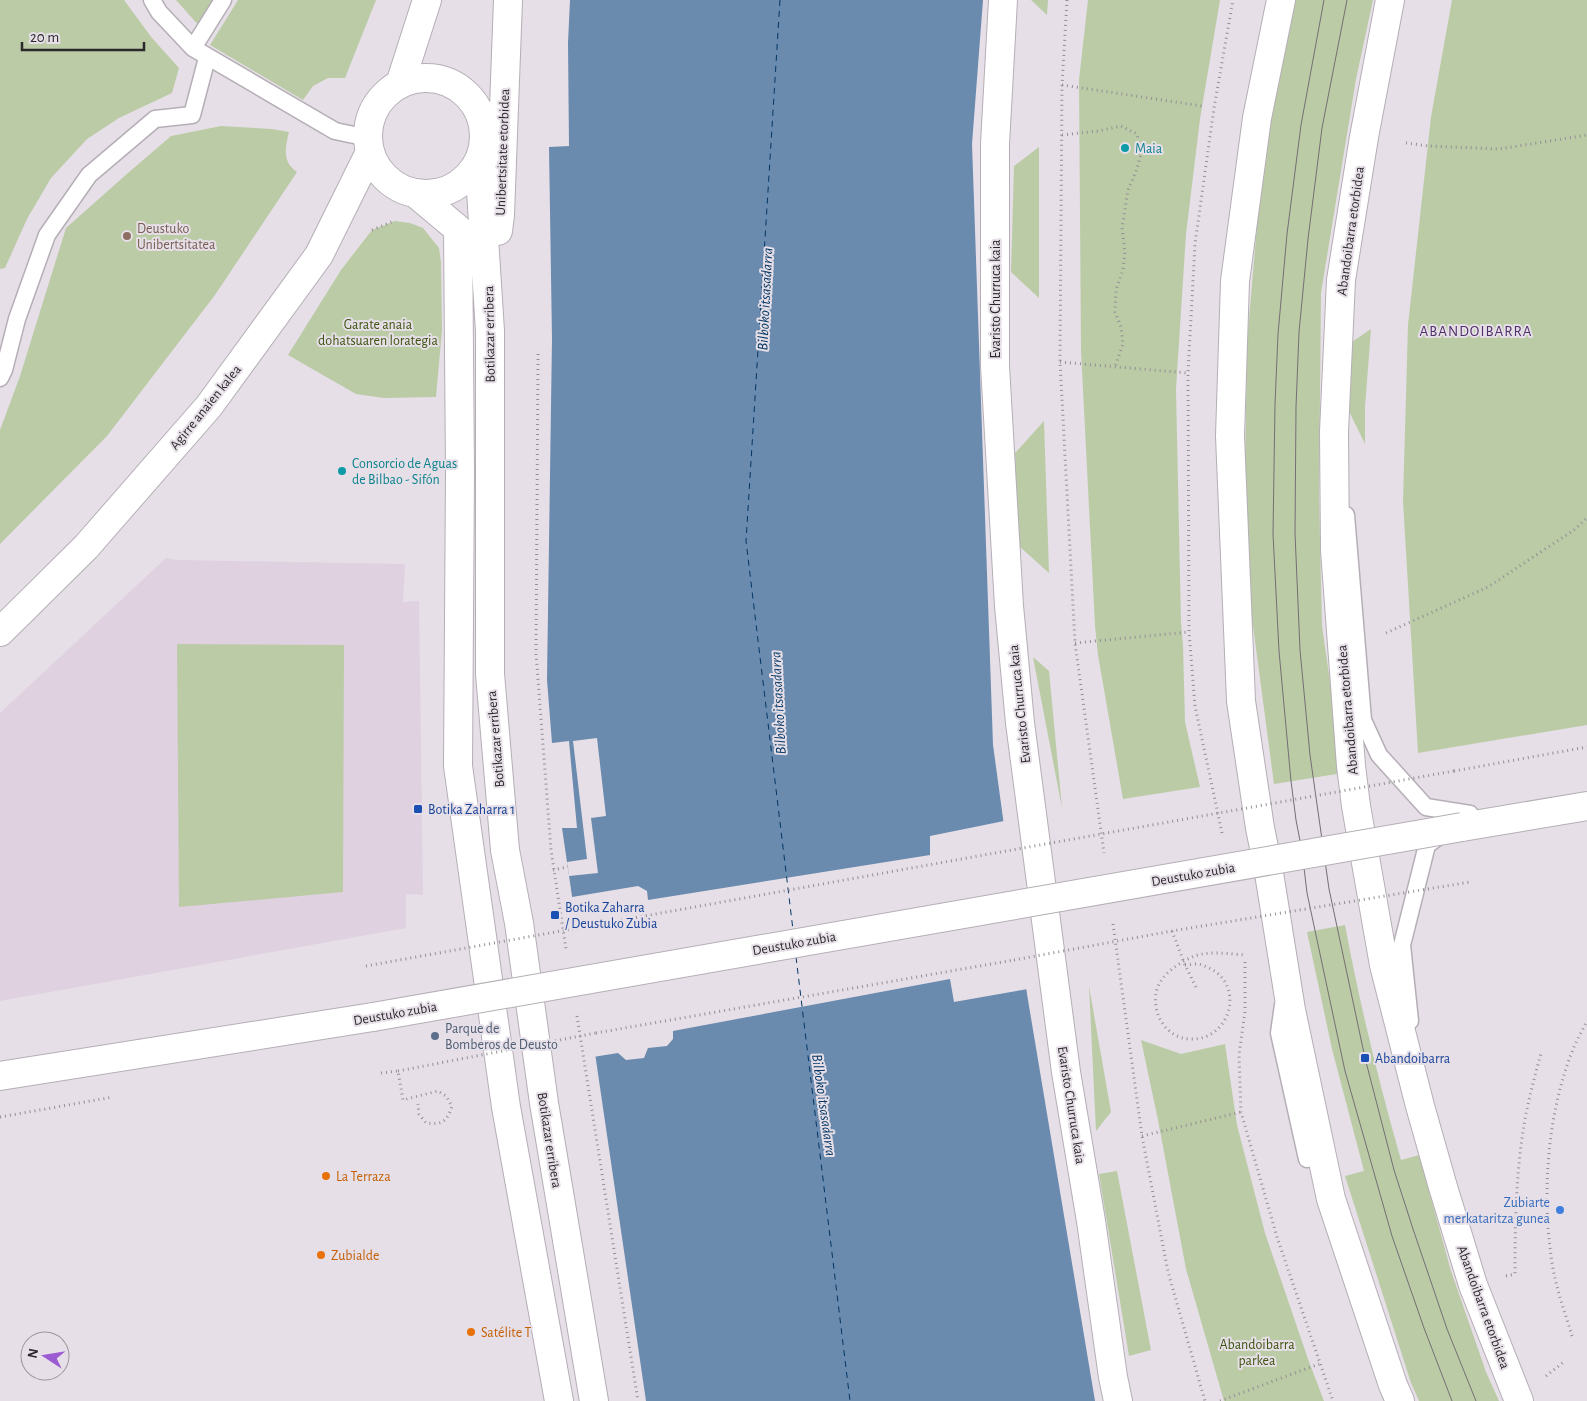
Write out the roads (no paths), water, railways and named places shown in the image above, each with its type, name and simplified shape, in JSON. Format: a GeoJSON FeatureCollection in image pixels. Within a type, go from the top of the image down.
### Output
{"type":"FeatureCollection","features":[{"type":"Feature","properties":{"kind":"street"},"geometry":{"type":"LineString","coordinates":[[400,84],[427,0]]}},
{"type":"Feature","properties":{"kind":"street","name":"Unibertsitate etorbidea"},"geometry":{"type":"LineString","coordinates":[[489,304],[500,215],[508,0]]}},
{"type":"Feature","properties":{"kind":"street","name":"Evaristo Churruca kaia"},"geometry":{"type":"LineString","coordinates":[[1003,0],[995,144],[995,356],[1009,606],[1020,723],[1066,1072],[1118,1401]]}},
{"type":"Feature","properties":{"kind":"street"},"geometry":{"type":"LineString","coordinates":[[1281,0],[1257,118],[1235,281],[1230,436],[1241,701],[1260,828],[1291,1010],[1331,1199],[1400,1401]]}},
{"type":"Feature","properties":{"kind":"street","name":"Abandoibarra etorbidea"},"geometry":{"type":"LineString","coordinates":[[1390,0],[1364,137],[1341,280],[1334,432],[1335,550],[1351,766],[1356,806],[1384,965],[1420,1106],[1442,1187],[1473,1285],[1519,1401]]}},
{"type":"Feature","properties":{"kind":"street","name":"Unibertsitate etorbidea"},"geometry":{"type":"LineString","coordinates":[[417,78],[435,78],[452,84],[467,93],[478,108],[484,125],[484,143],[479,160],[472,173],[454,188],[435,194],[415,194],[400,188],[387,179],[377,167],[369,145],[370,122],[376,106],[386,94],[400,84],[417,78]]}},
{"type":"Feature","properties":{"kind":"street","name":"Agirre anaien kalea"},"geometry":{"type":"LineString","coordinates":[[0,632],[86,547],[209,406],[319,255],[369,145]]}},
{"type":"Feature","properties":{"kind":"street","name":"Botikazar erribera"},"geometry":{"type":"LineString","coordinates":[[479,160],[489,304],[491,472],[490,674],[504,850],[520,924],[546,1113],[594,1401]]}},
{"type":"Feature","properties":{"kind":"street"},"geometry":{"type":"LineString","coordinates":[[415,194],[458,229],[460,452],[458,766],[506,1107],[559,1401]]}},
{"type":"Feature","properties":{"kind":"street","name":"Deustuko zubia"},"geometry":{"type":"LineString","coordinates":[[0,1076],[374,1017],[1587,806]]}},
{"type":"Feature","properties":{"kind":"lane"},"geometry":{"type":"LineString","coordinates":[[152,0],[159,12],[192,48],[334,131],[369,145]]}},
{"type":"Feature","properties":{"kind":"lane"},"geometry":{"type":"LineString","coordinates":[[192,48],[223,0]]}},
{"type":"Feature","properties":{"kind":"lane"},"geometry":{"type":"LineString","coordinates":[[0,378],[4,370],[17,318],[47,235],[89,175],[155,119],[192,116],[207,58]]}},
{"type":"Feature","properties":{"kind":"lane"},"geometry":{"type":"LineString","coordinates":[[1334,432],[1348,523],[1363,720],[1379,755],[1426,806],[1470,814],[1427,845],[1402,945],[1420,1106]]}},
{"type":"Feature","properties":{"kind":"lane"},"geometry":{"type":"LineString","coordinates":[[1286,982],[1279,1033],[1306,1158]]}},
{"type":"Feature","properties":{"kind":"water","name":"Bilboko itsasadarra"},"geometry":{"type":"Polygon","coordinates":[[[570,0],[983,0],[972,144],[993,745],[1027,994],[1095,1401],[646,1401],[562,828],[577,828],[569,741],[552,743],[547,680],[552,339],[549,147],[569,146],[568,43],[570,0]]]}},
{"type":"Feature","properties":{"kind":"tram line"},"geometry":{"type":"LineString","coordinates":[[1324,0],[1301,125],[1287,234],[1278,334],[1273,534],[1279,651],[1291,781],[1307,893],[1345,1071],[1392,1236],[1452,1401]]}},
{"type":"Feature","properties":{"kind":"tram line"},"geometry":{"type":"LineString","coordinates":[[1347,0],[1322,128],[1299,332],[1296,407],[1295,533],[1300,650],[1310,755],[1329,889],[1365,1058],[1394,1170],[1413,1229],[1447,1329],[1476,1401]]}},
{"type":"Feature","properties":{"kind":"place","name":"Maia"},"geometry":{"type":"Point","coordinates":[1125,148]}},
{"type":"Feature","properties":{"kind":"place","name":"Deustuko Unibertsitatea"},"geometry":{"type":"Point","coordinates":[127,236]}},
{"type":"Feature","properties":{"kind":"place","name":"Consorcio de Aguas de Bilbao - Sifón"},"geometry":{"type":"Point","coordinates":[342,471]}},
{"type":"Feature","properties":{"kind":"place","name":"Botika Zaharra 1"},"geometry":{"type":"Point","coordinates":[418,809]}},
{"type":"Feature","properties":{"kind":"place","name":"Botika Zaharra / Deustuko Zubia"},"geometry":{"type":"Point","coordinates":[555,915]}},
{"type":"Feature","properties":{"kind":"place","name":"Parque de Bomberos de Deusto"},"geometry":{"type":"Point","coordinates":[435,1036]}},
{"type":"Feature","properties":{"kind":"place","name":"Abandoibarra"},"geometry":{"type":"Point","coordinates":[1365,1058]}},
{"type":"Feature","properties":{"kind":"place","name":"La Terraza"},"geometry":{"type":"Point","coordinates":[326,1176]}},
{"type":"Feature","properties":{"kind":"place","name":"Zubiarte merkataritza gunea"},"geometry":{"type":"Point","coordinates":[1560,1210]}},
{"type":"Feature","properties":{"kind":"place","name":"Zubialde"},"geometry":{"type":"Point","coordinates":[321,1255]}},
{"type":"Feature","properties":{"kind":"place","name":"Satélite T"},"geometry":{"type":"Point","coordinates":[471,1332]}},
{"type":"Feature","properties":{"kind":"district","name":"ABANDOIBARRA"},"geometry":{"type":"Point","coordinates":[1476,331]}},
{"type":"Feature","properties":{"kind":"park label","name":"Garate anaia dohatsuaren lorategia"},"geometry":{"type":"Point","coordinates":[378,332]}},
{"type":"Feature","properties":{"kind":"park label","name":"Abandoibarra parkea"},"geometry":{"type":"Point","coordinates":[1257,1352]}}]}
